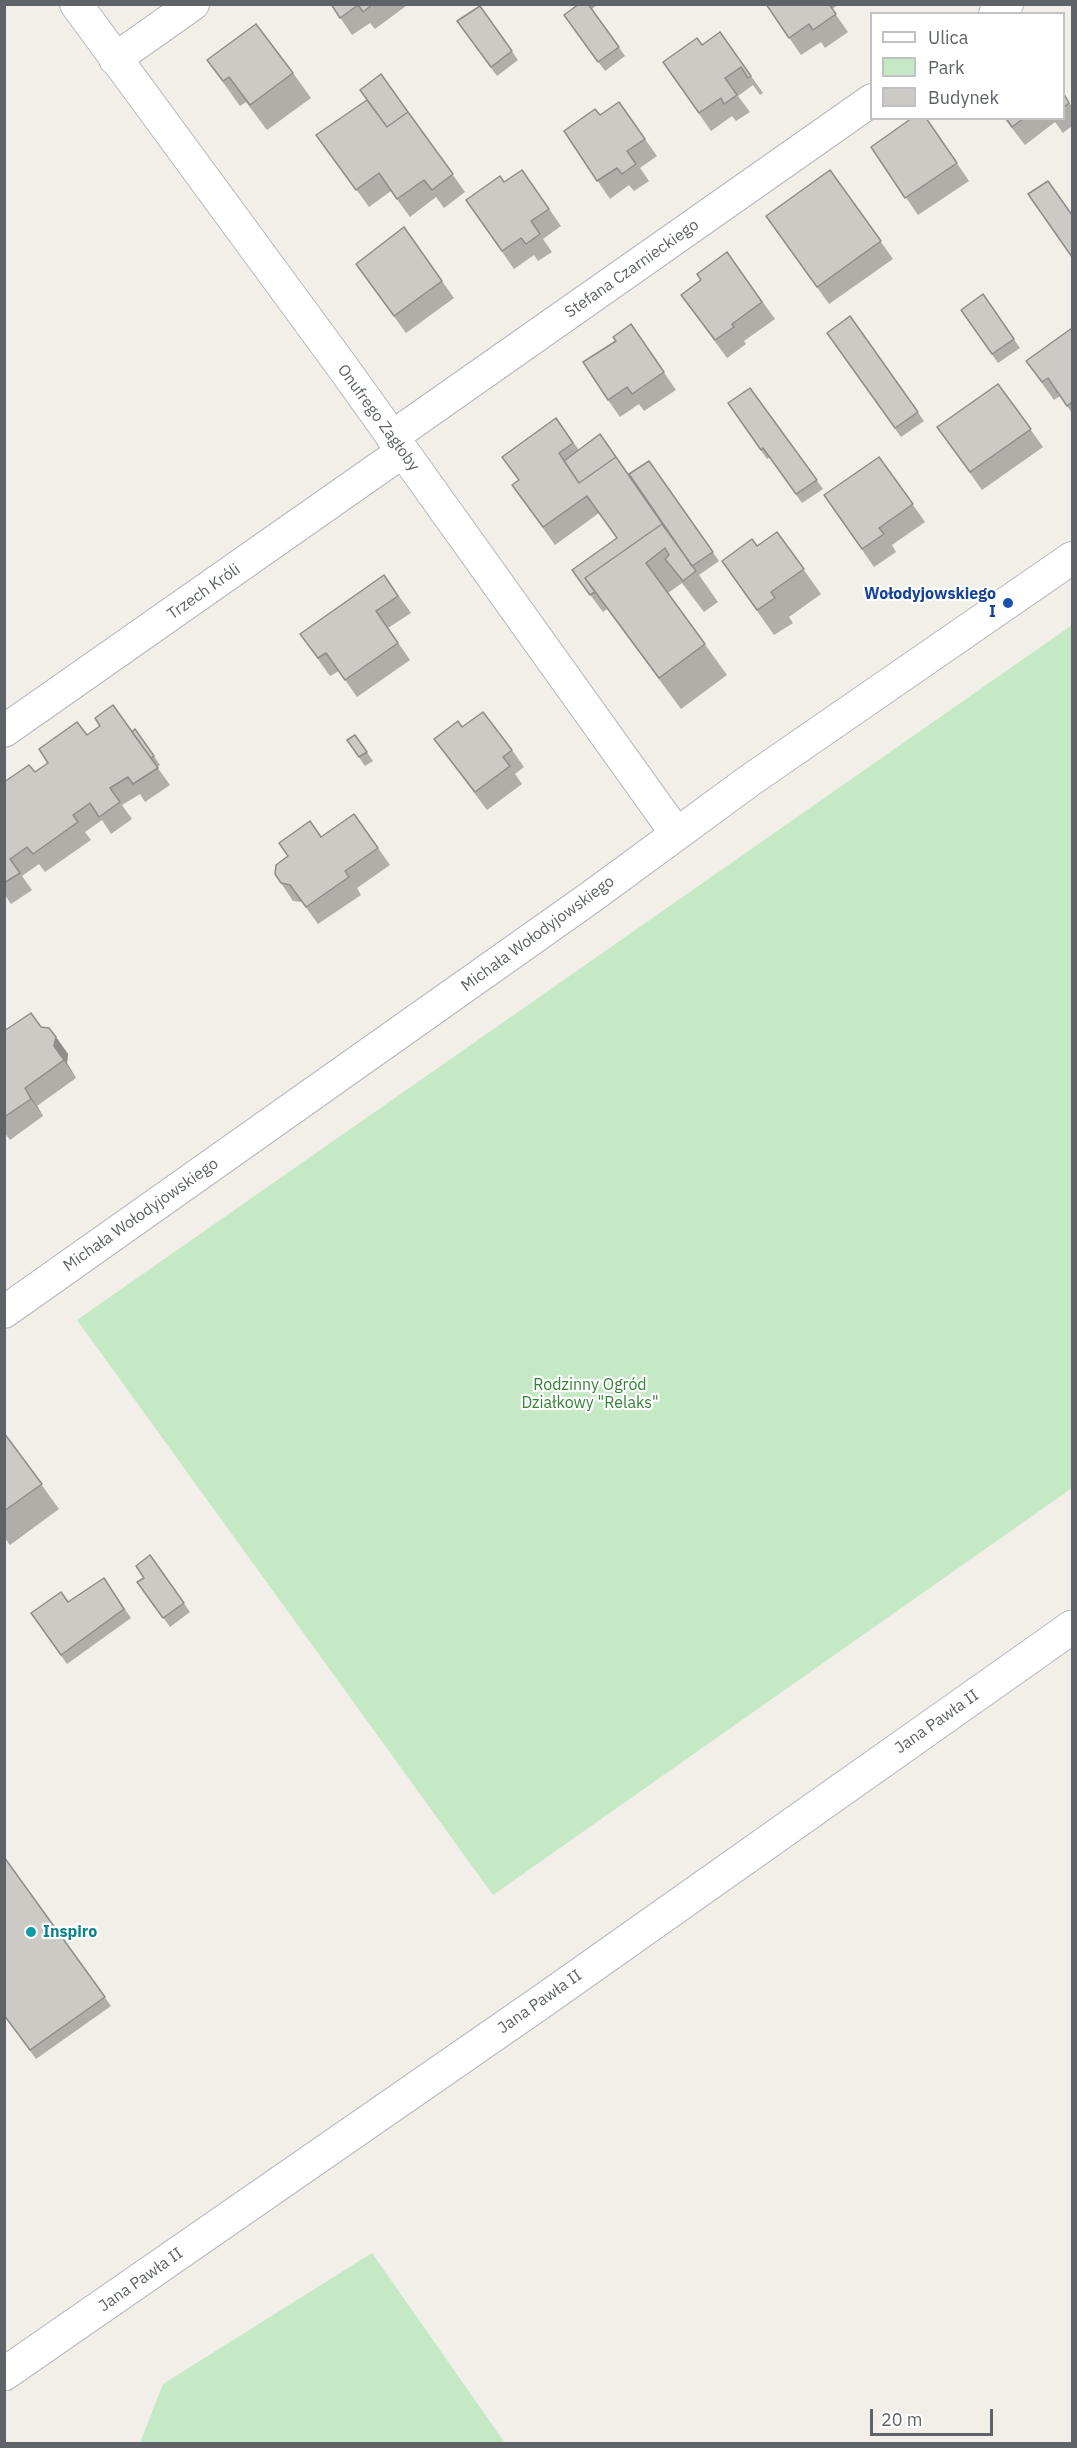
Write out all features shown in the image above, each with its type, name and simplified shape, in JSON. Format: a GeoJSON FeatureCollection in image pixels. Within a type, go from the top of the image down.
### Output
{"type":"FeatureCollection","features":[{"type":"Feature","properties":{"kind":"main road","name":"Jana Pawła II"},"geometry":{"type":"LineString","coordinates":[[4,2374],[544,2000],[1072,1627]]}},
{"type":"Feature","properties":{"kind":"street","name":"Onufrego Zagłoby"},"geometry":{"type":"LineString","coordinates":[[76,4],[676,833]]}},
{"type":"Feature","properties":{"kind":"street"},"geometry":{"type":"LineString","coordinates":[[115,59],[193,4]]}},
{"type":"Feature","properties":{"kind":"street","name":"Stefana Czarnieckiego"},"geometry":{"type":"LineString","coordinates":[[397,445],[870,101]]}},
{"type":"Feature","properties":{"kind":"street","name":"Trzech Króli"},"geometry":{"type":"LineString","coordinates":[[4,731],[397,445]]}},
{"type":"Feature","properties":{"kind":"street","name":"Michała Wołodyjowskiego"},"geometry":{"type":"LineString","coordinates":[[4,1312],[591,897],[676,833],[1072,558]]}},
{"type":"Feature","properties":{"kind":"green space","name":"Rodzinny Ogród Działkowy \"Relaks\""},"geometry":{"type":"Polygon","coordinates":[[[1072,625],[1072,1488],[493,1895],[77,1320],[1072,625]]]}},
{"type":"Feature","properties":{"kind":"green space"},"geometry":{"type":"Polygon","coordinates":[[[372,2253],[505,2443],[140,2443],[163,2384],[372,2253]]]}},
{"type":"Feature","properties":{"kind":"building"},"geometry":{"type":"Polygon","coordinates":[[[331,4],[373,4],[363,12],[358,5],[340,18],[331,4]]]}},
{"type":"Feature","properties":{"kind":"building"},"geometry":{"type":"Polygon","coordinates":[[[579,4],[588,4],[619,47],[598,62],[564,15],[579,4]]]}},
{"type":"Feature","properties":{"kind":"building"},"geometry":{"type":"Polygon","coordinates":[[[766,4],[829,4],[836,14],[813,30],[809,24],[789,38],[766,4]]]}},
{"type":"Feature","properties":{"kind":"building"},"geometry":{"type":"Polygon","coordinates":[[[480,6],[512,51],[491,67],[457,21],[480,6]]]}},
{"type":"Feature","properties":{"kind":"building"},"geometry":{"type":"Polygon","coordinates":[[[256,24],[293,73],[250,105],[229,77],[223,81],[207,60],[256,24]]]}},
{"type":"Feature","properties":{"kind":"building"},"geometry":{"type":"Polygon","coordinates":[[[720,32],[751,76],[748,78],[741,67],[725,78],[737,95],[724,104],[721,98],[699,113],[663,62],[697,38],[702,45],[720,32]]]}},
{"type":"Feature","properties":{"kind":"building"},"geometry":{"type":"Polygon","coordinates":[[[381,74],[408,112],[387,127],[360,90],[381,74]]]}},
{"type":"Feature","properties":{"kind":"building"},"geometry":{"type":"Polygon","coordinates":[[[367,100],[387,127],[408,112],[453,174],[432,190],[424,180],[397,199],[379,173],[356,190],[316,135],[367,100]]]}},
{"type":"Feature","properties":{"kind":"building"},"geometry":{"type":"Polygon","coordinates":[[[619,102],[645,139],[627,151],[636,164],[622,174],[617,168],[597,181],[564,131],[595,109],[600,115],[619,102]]]}},
{"type":"Feature","properties":{"kind":"building"},"geometry":{"type":"Polygon","coordinates":[[[909,120],[927,120],[957,163],[905,198],[871,147],[909,120]]]}},
{"type":"Feature","properties":{"kind":"building"},"geometry":{"type":"Polygon","coordinates":[[[1007,120],[1021,120],[1012,127],[1007,120]]]}},
{"type":"Feature","properties":{"kind":"building"},"geometry":{"type":"Polygon","coordinates":[[[522,170],[549,209],[531,221],[540,234],[526,244],[521,238],[502,251],[466,200],[500,176],[504,182],[522,170]]]}},
{"type":"Feature","properties":{"kind":"building"},"geometry":{"type":"Polygon","coordinates":[[[830,170],[881,241],[817,287],[766,216],[830,170]]]}},
{"type":"Feature","properties":{"kind":"building"},"geometry":{"type":"Polygon","coordinates":[[[1048,181],[1072,215],[1072,257],[1028,194],[1048,181]]]}},
{"type":"Feature","properties":{"kind":"building"},"geometry":{"type":"Polygon","coordinates":[[[404,227],[442,281],[394,316],[356,264],[404,227]]]}},
{"type":"Feature","properties":{"kind":"building"},"geometry":{"type":"Polygon","coordinates":[[[727,252],[762,302],[732,324],[734,327],[715,340],[681,295],[701,280],[697,274],[727,252]]]}},
{"type":"Feature","properties":{"kind":"building"},"geometry":{"type":"Polygon","coordinates":[[[983,294],[1014,339],[992,354],[961,310],[983,294]]]}},
{"type":"Feature","properties":{"kind":"building"},"geometry":{"type":"Polygon","coordinates":[[[850,316],[918,412],[895,428],[827,333],[850,316]]]}},
{"type":"Feature","properties":{"kind":"building"},"geometry":{"type":"Polygon","coordinates":[[[631,324],[664,372],[632,394],[627,387],[608,400],[583,362],[616,341],[613,337],[631,324]]]}},
{"type":"Feature","properties":{"kind":"building"},"geometry":{"type":"Polygon","coordinates":[[[1072,328],[1072,402],[1067,406],[1048,378],[1042,382],[1026,361],[1072,328]]]}},
{"type":"Feature","properties":{"kind":"building"},"geometry":{"type":"Polygon","coordinates":[[[998,384],[1031,429],[970,472],[937,427],[998,384]]]}},
{"type":"Feature","properties":{"kind":"building"},"geometry":{"type":"Polygon","coordinates":[[[750,388],[817,480],[796,494],[728,403],[750,388]]]}},
{"type":"Feature","properties":{"kind":"building"},"geometry":{"type":"Polygon","coordinates":[[[556,418],[573,443],[559,453],[579,483],[616,457],[666,529],[662,524],[585,578],[595,592],[590,595],[572,570],[617,538],[587,496],[543,527],[512,485],[519,480],[502,457],[556,418]]]}},
{"type":"Feature","properties":{"kind":"building"},"geometry":{"type":"Polygon","coordinates":[[[600,434],[616,457],[579,483],[564,461],[600,434]]]}},
{"type":"Feature","properties":{"kind":"building"},"geometry":{"type":"Polygon","coordinates":[[[879,457],[913,504],[879,528],[884,534],[862,549],[824,495],[879,457]]]}},
{"type":"Feature","properties":{"kind":"building"},"geometry":{"type":"Polygon","coordinates":[[[649,461],[713,552],[692,566],[629,474],[649,461]]]}},
{"type":"Feature","properties":{"kind":"building"},"geometry":{"type":"Polygon","coordinates":[[[662,524],[696,571],[683,581],[665,559],[669,555],[665,548],[646,563],[705,644],[659,678],[585,578],[662,524]]]}},
{"type":"Feature","properties":{"kind":"building"},"geometry":{"type":"Polygon","coordinates":[[[777,532],[804,569],[771,592],[775,598],[757,610],[722,561],[752,539],[757,546],[777,532]]]}},
{"type":"Feature","properties":{"kind":"building"},"geometry":{"type":"Polygon","coordinates":[[[384,575],[398,596],[376,611],[398,643],[345,680],[326,653],[318,658],[300,634],[384,575]]]}},
{"type":"Feature","properties":{"kind":"building"},"geometry":{"type":"Polygon","coordinates":[[[113,705],[158,768],[133,784],[128,777],[110,788],[120,802],[99,817],[90,803],[73,815],[78,822],[33,854],[27,847],[10,859],[20,873],[4,883],[4,782],[29,765],[35,772],[48,763],[39,749],[77,722],[87,735],[100,726],[95,718],[113,705]]]}},
{"type":"Feature","properties":{"kind":"building"},"geometry":{"type":"Polygon","coordinates":[[[483,712],[512,750],[503,757],[510,766],[475,792],[434,739],[458,721],[462,727],[483,712]]]}},
{"type":"Feature","properties":{"kind":"building"},"geometry":{"type":"Polygon","coordinates":[[[135,729],[154,756],[151,758],[132,732],[135,729]]]}},
{"type":"Feature","properties":{"kind":"building"},"geometry":{"type":"Polygon","coordinates":[[[355,735],[367,752],[359,757],[347,740],[355,735]]]}},
{"type":"Feature","properties":{"kind":"building"},"geometry":{"type":"Polygon","coordinates":[[[354,814],[378,848],[345,871],[349,877],[306,907],[290,885],[281,883],[275,874],[276,865],[288,856],[279,843],[310,821],[321,837],[354,814]]]}},
{"type":"Feature","properties":{"kind":"building"},"geometry":{"type":"Polygon","coordinates":[[[31,1013],[41,1027],[49,1028],[56,1037],[54,1046],[64,1060],[25,1088],[31,1099],[4,1117],[4,1031],[31,1013]]]}},
{"type":"Feature","properties":{"kind":"building"},"geometry":{"type":"Polygon","coordinates":[[[4,1433],[42,1484],[4,1511],[4,1433]]]}},
{"type":"Feature","properties":{"kind":"building"},"geometry":{"type":"Polygon","coordinates":[[[150,1555],[184,1603],[163,1618],[137,1582],[144,1578],[136,1566],[150,1555]]]}},
{"type":"Feature","properties":{"kind":"building"},"geometry":{"type":"Polygon","coordinates":[[[104,1578],[124,1609],[61,1655],[31,1613],[61,1592],[68,1602],[104,1578]]]}},
{"type":"Feature","properties":{"kind":"building","name":"Inspiro"},"geometry":{"type":"Polygon","coordinates":[[[4,1857],[105,1997],[30,2050],[4,2015],[4,1857]]]}},
{"type":"Feature","properties":{"kind":"place","name":"Wołodyjowskiego I"},"geometry":{"type":"Point","coordinates":[1008,603]}},
{"type":"Feature","properties":{"kind":"place","name":"Inspiro"},"geometry":{"type":"Point","coordinates":[31,1932]}}]}
